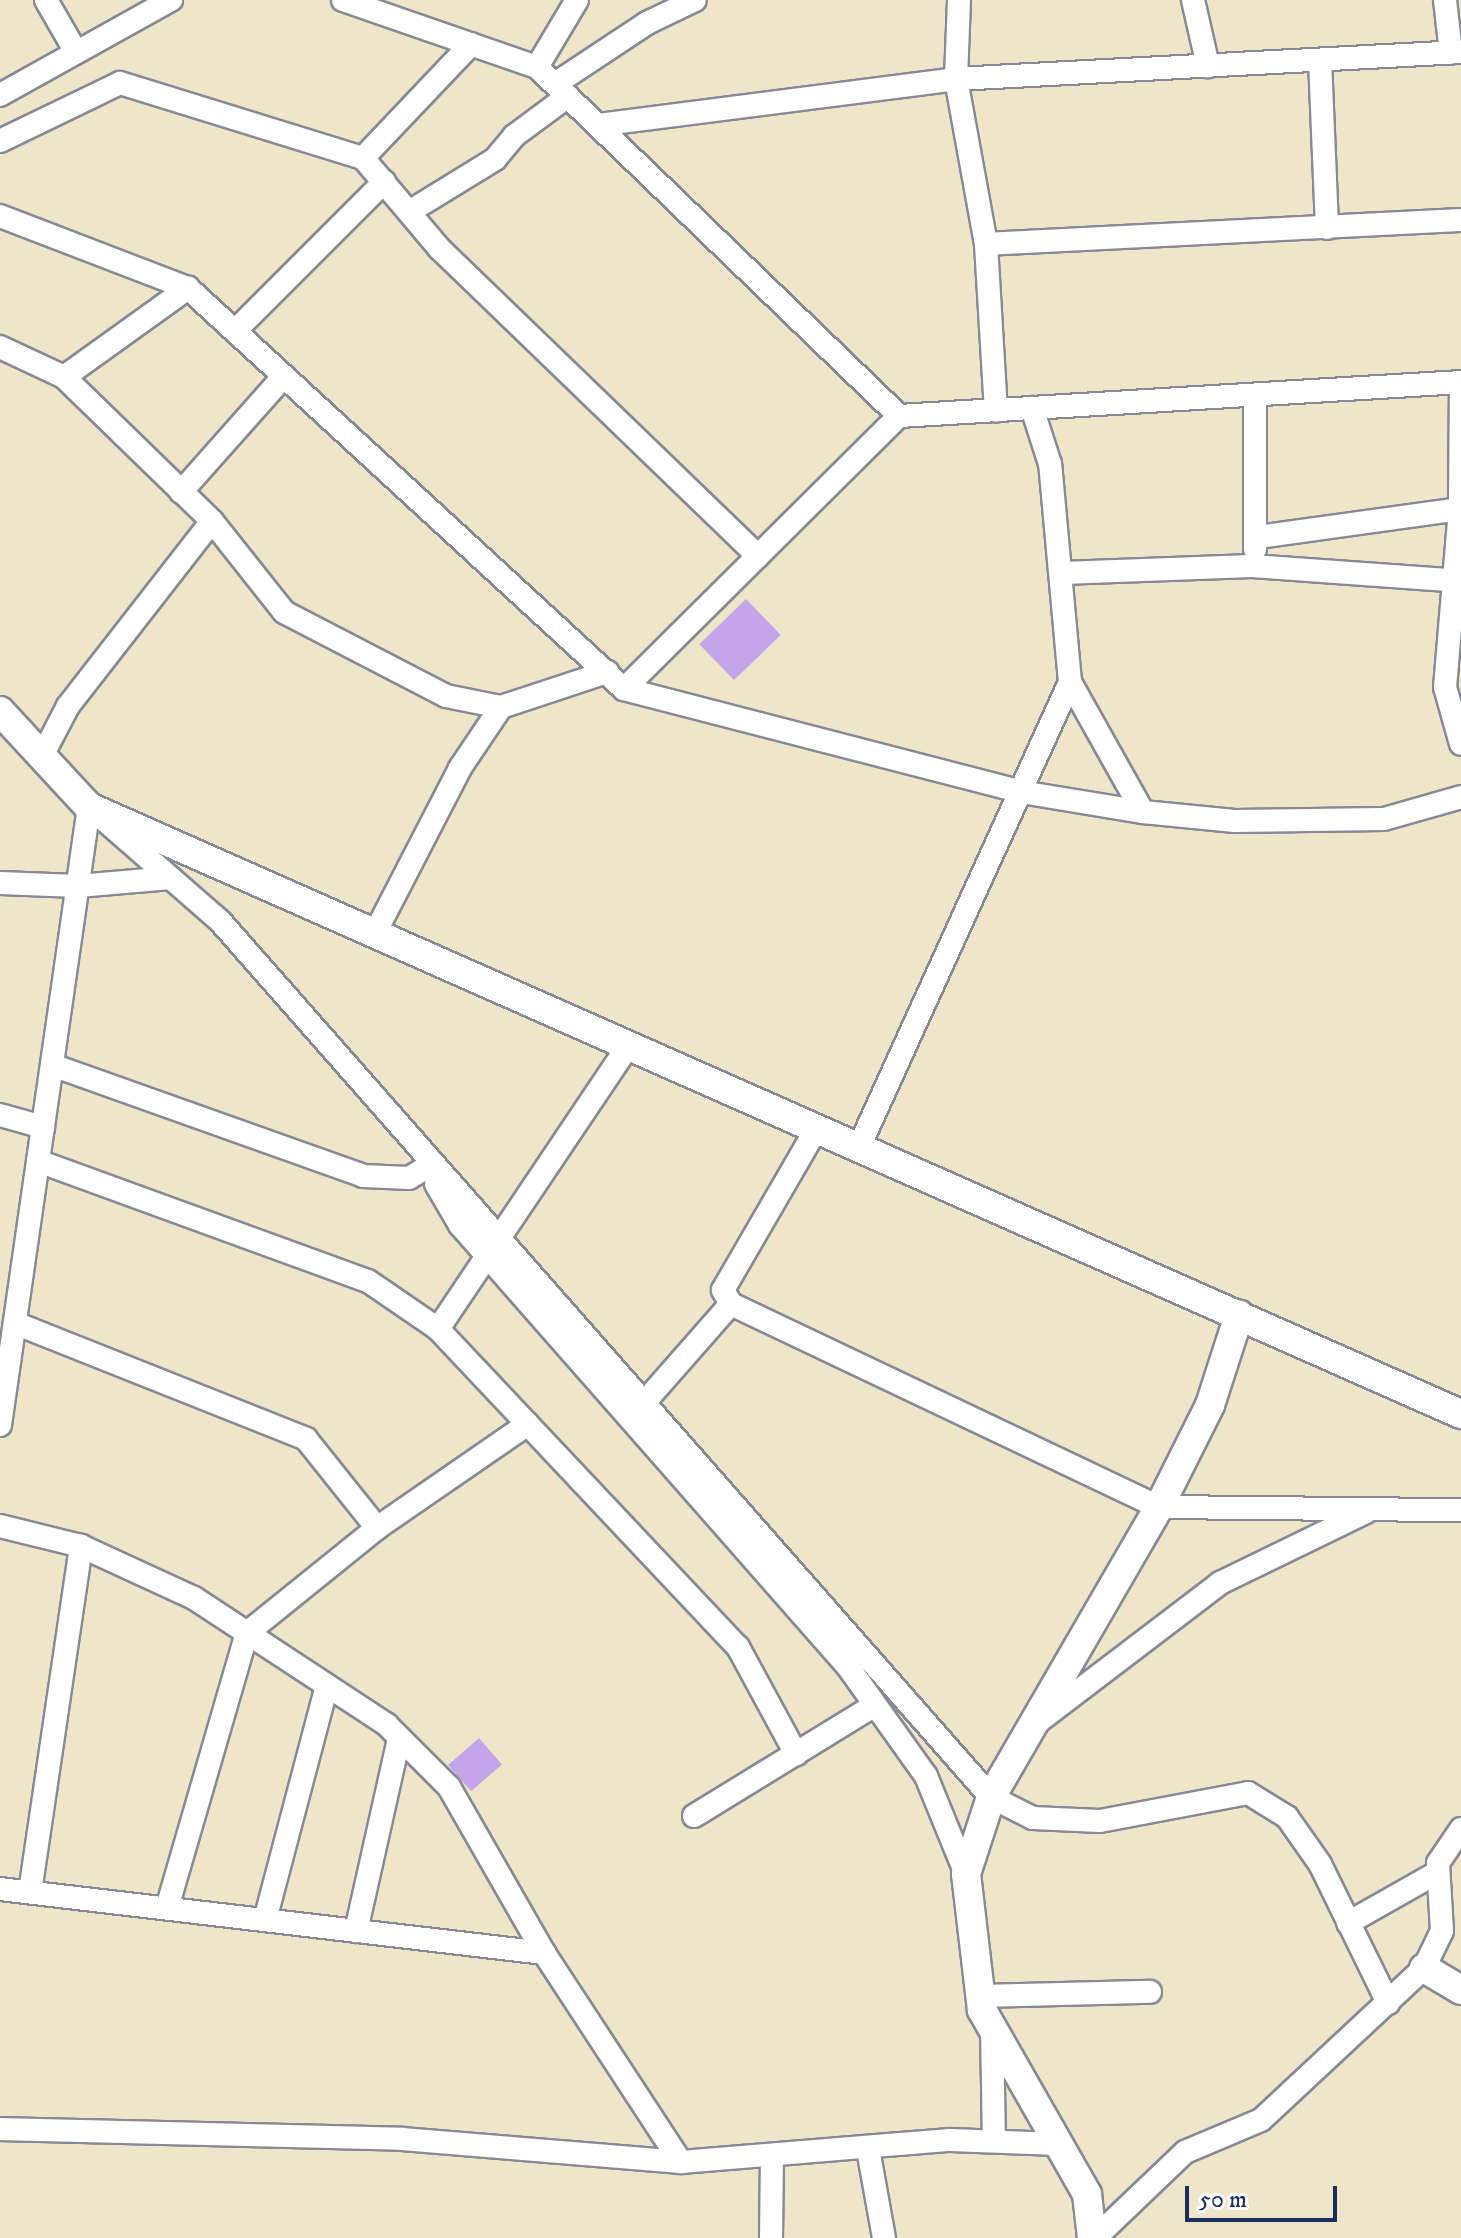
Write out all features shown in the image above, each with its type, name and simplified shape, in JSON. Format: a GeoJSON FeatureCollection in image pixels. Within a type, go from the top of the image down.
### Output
{"type":"FeatureCollection","features":[{"type":"Feature","properties":{"kind":"street"},"geometry":{"type":"LineString","coordinates":[[46,0],[76,52]]}},
{"type":"Feature","properties":{"kind":"street"},"geometry":{"type":"LineString","coordinates":[[0,95],[171,0]]}},
{"type":"Feature","properties":{"kind":"street"},"geometry":{"type":"LineString","coordinates":[[343,0],[537,67],[899,416]]}},
{"type":"Feature","properties":{"kind":"street"},"geometry":{"type":"LineString","coordinates":[[537,67],[577,0]]}},
{"type":"Feature","properties":{"kind":"street"},"geometry":{"type":"LineString","coordinates":[[409,212],[495,159],[561,90],[647,23],[695,0]]}},
{"type":"Feature","properties":{"kind":"street"},"geometry":{"type":"LineString","coordinates":[[959,0],[956,79],[986,244],[996,411]]}},
{"type":"Feature","properties":{"kind":"street"},"geometry":{"type":"LineString","coordinates":[[1193,0],[1208,66]]}},
{"type":"Feature","properties":{"kind":"street"},"geometry":{"type":"LineString","coordinates":[[598,125],[956,79],[1456,52],[1445,0]]}},
{"type":"Feature","properties":{"kind":"street"},"geometry":{"type":"LineString","coordinates":[[363,158],[471,44]]}},
{"type":"Feature","properties":{"kind":"street"},"geometry":{"type":"LineString","coordinates":[[1320,60],[1327,228]]}},
{"type":"Feature","properties":{"kind":"street"},"geometry":{"type":"LineString","coordinates":[[0,141],[120,83],[363,158],[440,249],[758,556]]}},
{"type":"Feature","properties":{"kind":"street"},"geometry":{"type":"LineString","coordinates":[[235,331],[384,182]]}},
{"type":"Feature","properties":{"kind":"street"},"geometry":{"type":"LineString","coordinates":[[0,216],[188,288],[624,689],[1021,792],[1143,812],[1235,821],[1384,819],[1461,797]]}},
{"type":"Feature","properties":{"kind":"street"},"geometry":{"type":"LineString","coordinates":[[986,244],[1461,220]]}},
{"type":"Feature","properties":{"kind":"street"},"geometry":{"type":"LineString","coordinates":[[64,377],[188,288]]}},
{"type":"Feature","properties":{"kind":"street"},"geometry":{"type":"LineString","coordinates":[[0,347],[64,377],[212,521],[284,612],[446,696],[501,707],[607,672]]}},
{"type":"Feature","properties":{"kind":"street"},"geometry":{"type":"LineString","coordinates":[[181,492],[284,376]]}},
{"type":"Feature","properties":{"kind":"street"},"geometry":{"type":"LineString","coordinates":[[624,689],[899,416],[1461,382],[1458,580],[1445,687],[1461,744]]}},
{"type":"Feature","properties":{"kind":"street"},"geometry":{"type":"LineString","coordinates":[[1252,566],[1258,537],[1255,395]]}},
{"type":"Feature","properties":{"kind":"street"},"geometry":{"type":"LineString","coordinates":[[1032,408],[1050,464],[1070,682],[1143,812]]}},
{"type":"Feature","properties":{"kind":"street"},"geometry":{"type":"LineString","coordinates":[[1258,537],[1460,509]]}},
{"type":"Feature","properties":{"kind":"street"},"geometry":{"type":"LineString","coordinates":[[42,756],[68,706],[212,521]]}},
{"type":"Feature","properties":{"kind":"street"},"geometry":{"type":"LineString","coordinates":[[1062,573],[1252,566],[1458,580]]}},
{"type":"Feature","properties":{"kind":"street"},"geometry":{"type":"LineString","coordinates":[[859,1147],[1070,682]]}},
{"type":"Feature","properties":{"kind":"street"},"geometry":{"type":"LineString","coordinates":[[375,933],[460,768],[501,707]]}},
{"type":"Feature","properties":{"kind":"street"},"geometry":{"type":"LineString","coordinates":[[0,711],[89,807],[220,921],[412,1141],[494,1250],[849,1668],[926,1776],[966,1874],[981,1996],[992,2028],[1087,2194],[1093,2238]]}},
{"type":"Feature","properties":{"kind":"street"},"geometry":{"type":"LineString","coordinates":[[89,807],[1461,1414]]}},
{"type":"Feature","properties":{"kind":"street"},"geometry":{"type":"LineString","coordinates":[[0,1425],[89,807]]}},
{"type":"Feature","properties":{"kind":"street"},"geometry":{"type":"LineString","coordinates":[[0,883],[78,886],[171,878]]}},
{"type":"Feature","properties":{"kind":"street"},"geometry":{"type":"LineString","coordinates":[[438,1329],[629,1045]]}},
{"type":"Feature","properties":{"kind":"street"},"geometry":{"type":"LineString","coordinates":[[52,1065],[363,1176],[409,1178],[427,1167]]}},
{"type":"Feature","properties":{"kind":"street"},"geometry":{"type":"LineString","coordinates":[[0,1115],[43,1127]]}},
{"type":"Feature","properties":{"kind":"street"},"geometry":{"type":"LineString","coordinates":[[817,1128],[723,1290],[731,1304],[1159,1507],[1461,1510]]}},
{"type":"Feature","properties":{"kind":"street"},"geometry":{"type":"LineString","coordinates":[[412,1141],[460,1225],[494,1250],[643,1404],[991,1797],[1033,1818],[1100,1821],[1248,1793],[1287,1817],[1320,1864],[1388,2003]]}},
{"type":"Feature","properties":{"kind":"street"},"geometry":{"type":"LineString","coordinates":[[38,1161],[368,1281],[438,1329],[738,1647],[796,1754]]}},
{"type":"Feature","properties":{"kind":"street"},"geometry":{"type":"LineString","coordinates":[[643,1404],[731,1304]]}},
{"type":"Feature","properties":{"kind":"street"},"geometry":{"type":"LineString","coordinates":[[966,1874],[991,1797],[1159,1507],[1210,1405],[1239,1315]]}},
{"type":"Feature","properties":{"kind":"street"},"geometry":{"type":"LineString","coordinates":[[15,1323],[306,1439],[377,1528]]}},
{"type":"Feature","properties":{"kind":"street"},"geometry":{"type":"LineString","coordinates":[[167,1908],[247,1633],[377,1528],[528,1424]]}},
{"type":"Feature","properties":{"kind":"street"},"geometry":{"type":"LineString","coordinates":[[1032,1727],[1220,1583],[1373,1509]]}},
{"type":"Feature","properties":{"kind":"street"},"geometry":{"type":"LineString","coordinates":[[0,1526],[81,1546],[194,1598],[399,1738],[449,1787],[544,1953],[681,2162]]}},
{"type":"Feature","properties":{"kind":"street"},"geometry":{"type":"LineString","coordinates":[[30,1892],[81,1546]]}},
{"type":"Feature","properties":{"kind":"street"},"geometry":{"type":"LineString","coordinates":[[265,1920],[327,1686]]}},
{"type":"Feature","properties":{"kind":"street"},"geometry":{"type":"LineString","coordinates":[[694,1816],[875,1705]]}},
{"type":"Feature","properties":{"kind":"street"},"geometry":{"type":"LineString","coordinates":[[356,1931],[399,1738]]}},
{"type":"Feature","properties":{"kind":"street"},"geometry":{"type":"LineString","coordinates":[[1093,2238],[1185,2152],[1261,2120],[1424,1968],[1442,1931],[1438,1863],[1459,1836]]}},
{"type":"Feature","properties":{"kind":"street"},"geometry":{"type":"LineString","coordinates":[[1348,1923],[1438,1872]]}},
{"type":"Feature","properties":{"kind":"street"},"geometry":{"type":"LineString","coordinates":[[0,1889],[544,1953]]}},
{"type":"Feature","properties":{"kind":"street"},"geometry":{"type":"LineString","coordinates":[[1424,1968],[1461,1990]]}},
{"type":"Feature","properties":{"kind":"street"},"geometry":{"type":"LineString","coordinates":[[981,1996],[1150,1992]]}},
{"type":"Feature","properties":{"kind":"street"},"geometry":{"type":"LineString","coordinates":[[992,2028],[994,2141]]}},
{"type":"Feature","properties":{"kind":"street"},"geometry":{"type":"LineString","coordinates":[[0,2129],[402,2139],[681,2162],[994,2141],[1058,2144]]}},
{"type":"Feature","properties":{"kind":"street"},"geometry":{"type":"LineString","coordinates":[[868,2149],[884,2238]]}},
{"type":"Feature","properties":{"kind":"street"},"geometry":{"type":"LineString","coordinates":[[771,2238],[772,2157]]}},
{"type":"Feature","properties":{"kind":"building"},"geometry":{"type":"Polygon","coordinates":[[[746,599],[781,635],[734,680],[699,644],[746,599]]]}},
{"type":"Feature","properties":{"kind":"building"},"geometry":{"type":"Polygon","coordinates":[[[479,1738],[502,1764],[471,1791],[448,1765],[479,1738]]]}}]}
